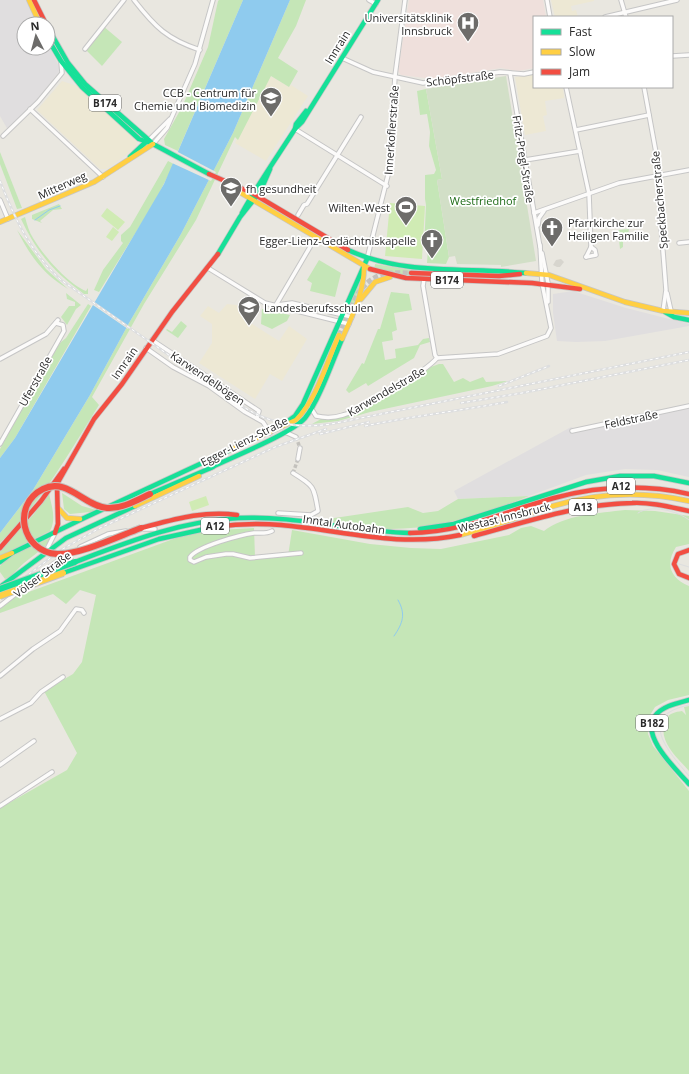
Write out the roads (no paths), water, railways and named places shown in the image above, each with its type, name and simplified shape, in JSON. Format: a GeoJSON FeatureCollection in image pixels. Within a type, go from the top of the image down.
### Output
{"type":"FeatureCollection","features":[{"type":"Feature","properties":{"kind":"main road"},"geometry":{"type":"LineString","coordinates":[[29,0],[36,16]]}},
{"type":"Feature","properties":{"kind":"main road"},"geometry":{"type":"LineString","coordinates":[[34,0],[42,16]]}},
{"type":"Feature","properties":{"kind":"main road","name":"Innrain"},"geometry":{"type":"LineString","coordinates":[[55,533],[58,524],[57,484],[64,469],[94,419],[122,384],[152,340],[208,268],[295,129],[296,124],[312,104],[377,2]]}},
{"type":"Feature","properties":{"kind":"main road","name":"B174"},"geometry":{"type":"LineString","coordinates":[[56,42],[68,63],[85,84],[150,142],[333,242],[367,258],[405,267],[544,274],[564,279],[591,291],[617,300],[663,311],[689,314]]}},
{"type":"Feature","properties":{"kind":"main road","name":"B174"},"geometry":{"type":"LineString","coordinates":[[56,53],[75,80],[99,104],[137,137],[150,142]]}},
{"type":"Feature","properties":{"kind":"main road","name":"Mitterweg"},"geometry":{"type":"LineString","coordinates":[[0,222],[62,197],[103,178],[150,142]]}},
{"type":"Feature","properties":{"kind":"main road","name":"B174"},"geometry":{"type":"LineString","coordinates":[[253,197],[364,267],[393,277],[545,283],[591,291]]}},
{"type":"Feature","properties":{"kind":"main road"},"geometry":{"type":"LineString","coordinates":[[364,267],[367,258]]}},
{"type":"Feature","properties":{"kind":"main road","name":"Egger-Lienz-Straße"},"geometry":{"type":"LineString","coordinates":[[0,588],[44,553],[79,531],[200,476],[213,466],[285,432],[303,420],[311,408],[358,303],[364,277],[364,267]]}},
{"type":"Feature","properties":{"kind":"main road","name":"Egger-Lienz-Straße"},"geometry":{"type":"LineString","coordinates":[[270,433],[276,427],[290,420],[301,408],[364,267]]}},
{"type":"Feature","properties":{"kind":"main road"},"geometry":{"type":"LineString","coordinates":[[411,273],[499,276],[531,273]]}},
{"type":"Feature","properties":{"kind":"main road"},"geometry":{"type":"LineString","coordinates":[[358,303],[375,282],[393,277]]}},
{"type":"Feature","properties":{"kind":"main road","name":"B174"},"geometry":{"type":"LineString","coordinates":[[663,311],[674,317],[689,320]]}},
{"type":"Feature","properties":{"kind":"main road","name":"Egger-Lienz-Straße"},"geometry":{"type":"LineString","coordinates":[[12,553],[82,519],[293,422],[304,411],[339,335]]}},
{"type":"Feature","properties":{"kind":"main road"},"geometry":{"type":"LineString","coordinates":[[213,466],[122,506],[114,508],[96,506],[64,487],[46,488],[34,495],[28,502],[23,514],[26,534],[33,544],[44,551],[58,554],[75,551],[141,528],[183,518],[221,514],[233,514],[246,517]]}},
{"type":"Feature","properties":{"kind":"main road"},"geometry":{"type":"LineString","coordinates":[[0,548],[37,505],[56,477],[64,469]]}},
{"type":"Feature","properties":{"kind":"main road","name":"Westast Innsbruck"},"geometry":{"type":"LineString","coordinates":[[503,513],[566,487],[607,477],[646,474],[668,477],[689,483]]}},
{"type":"Feature","properties":{"kind":"main road","name":"Inntal Autobahn"},"geometry":{"type":"LineString","coordinates":[[0,588],[174,528],[209,520],[246,517],[283,519],[381,533],[416,533],[460,528],[503,513],[569,494],[594,489],[626,486],[673,490],[689,494]]}},
{"type":"Feature","properties":{"kind":"main road","name":"Inntal Autobahn"},"geometry":{"type":"LineString","coordinates":[[0,596],[163,537],[210,526],[260,524],[396,541],[434,539],[478,530],[571,501],[610,494],[642,494],[672,497],[689,501]]}},
{"type":"Feature","properties":{"kind":"main road","name":"Westast Innsbruck"},"geometry":{"type":"LineString","coordinates":[[324,531],[353,538],[389,542],[433,542],[466,538],[576,509],[607,503],[647,503],[689,511]]}},
{"type":"Feature","properties":{"kind":"main road"},"geometry":{"type":"LineString","coordinates":[[57,507],[67,518],[82,519]]}},
{"type":"Feature","properties":{"kind":"main road"},"geometry":{"type":"LineString","coordinates":[[689,550],[682,551],[678,554],[674,564],[679,574],[689,578]]}},
{"type":"Feature","properties":{"kind":"main road"},"geometry":{"type":"LineString","coordinates":[[0,558],[12,553]]}},
{"type":"Feature","properties":{"kind":"main road"},"geometry":{"type":"LineString","coordinates":[[0,562],[12,553]]}},
{"type":"Feature","properties":{"kind":"main road","name":"B182"},"geometry":{"type":"LineString","coordinates":[[689,700],[662,708],[654,718],[651,729],[656,743],[689,784]]}},
{"type":"Feature","properties":{"kind":"street"},"geometry":{"type":"LineString","coordinates":[[85,49],[124,0]]}},
{"type":"Feature","properties":{"kind":"street"},"geometry":{"type":"LineString","coordinates":[[134,0],[164,34],[183,45],[200,50]]}},
{"type":"Feature","properties":{"kind":"street"},"geometry":{"type":"LineString","coordinates":[[150,142],[164,132],[172,116],[200,50],[213,0]]}},
{"type":"Feature","properties":{"kind":"street"},"geometry":{"type":"LineString","coordinates":[[369,0],[377,2]]}},
{"type":"Feature","properties":{"kind":"street","name":"Innerkoflerstraße"},"geometry":{"type":"LineString","coordinates":[[367,258],[387,186],[392,146],[394,76],[404,0]]}},
{"type":"Feature","properties":{"kind":"street"},"geometry":{"type":"LineString","coordinates":[[546,0],[550,16]]}},
{"type":"Feature","properties":{"kind":"street"},"geometry":{"type":"LineString","coordinates":[[621,0],[625,15]]}},
{"type":"Feature","properties":{"kind":"street"},"geometry":{"type":"LineString","coordinates":[[615,16],[625,15],[677,0]]}},
{"type":"Feature","properties":{"kind":"street"},"geometry":{"type":"LineString","coordinates":[[673,56],[689,55]]}},
{"type":"Feature","properties":{"kind":"street","name":"Schöpfstraße"},"geometry":{"type":"LineString","coordinates":[[342,58],[373,72],[423,83],[500,72],[533,72]]}},
{"type":"Feature","properties":{"kind":"street"},"geometry":{"type":"LineString","coordinates":[[3,136],[62,74],[61,61]]}},
{"type":"Feature","properties":{"kind":"street","name":"Fritz-Pregl-Straße"},"geometry":{"type":"LineString","coordinates":[[510,73],[540,245],[545,283]]}},
{"type":"Feature","properties":{"kind":"street"},"geometry":{"type":"LineString","coordinates":[[566,88],[589,194],[592,247]]}},
{"type":"Feature","properties":{"kind":"street","name":"Speckbacherstraße"},"geometry":{"type":"LineString","coordinates":[[644,88],[659,174],[666,290],[671,311]]}},
{"type":"Feature","properties":{"kind":"street"},"geometry":{"type":"LineString","coordinates":[[30,109],[103,178]]}},
{"type":"Feature","properties":{"kind":"street"},"geometry":{"type":"LineString","coordinates":[[576,130],[649,115]]}},
{"type":"Feature","properties":{"kind":"street"},"geometry":{"type":"LineString","coordinates":[[150,142],[172,116]]}},
{"type":"Feature","properties":{"kind":"street"},"geometry":{"type":"LineString","coordinates":[[298,215],[304,205],[307,204],[361,117]]}},
{"type":"Feature","properties":{"kind":"street"},"geometry":{"type":"LineString","coordinates":[[295,129],[387,186]]}},
{"type":"Feature","properties":{"kind":"street"},"geometry":{"type":"LineString","coordinates":[[525,160],[580,151]]}},
{"type":"Feature","properties":{"kind":"street"},"geometry":{"type":"LineString","coordinates":[[534,213],[619,183],[659,174],[689,170]]}},
{"type":"Feature","properties":{"kind":"street"},"geometry":{"type":"LineString","coordinates":[[0,200],[8,219]]}},
{"type":"Feature","properties":{"kind":"street"},"geometry":{"type":"LineString","coordinates":[[537,230],[539,218],[545,210]]}},
{"type":"Feature","properties":{"kind":"street"},"geometry":{"type":"LineString","coordinates":[[679,244],[689,242]]}},
{"type":"Feature","properties":{"kind":"street"},"geometry":{"type":"LineString","coordinates":[[276,305],[310,247]]}},
{"type":"Feature","properties":{"kind":"street"},"geometry":{"type":"LineString","coordinates":[[208,268],[261,301],[341,317],[352,317]]}},
{"type":"Feature","properties":{"kind":"street","name":"Fritz-Pregl-Straße"},"geometry":{"type":"LineString","coordinates":[[544,274],[545,283]]}},
{"type":"Feature","properties":{"kind":"street"},"geometry":{"type":"LineString","coordinates":[[424,279],[423,286],[434,355],[437,358],[498,354],[547,336],[551,328],[545,283]]}},
{"type":"Feature","properties":{"kind":"street"},"geometry":{"type":"LineString","coordinates":[[545,283],[548,306]]}},
{"type":"Feature","properties":{"kind":"street","name":"Speckbacherstraße"},"geometry":{"type":"LineString","coordinates":[[663,311],[666,290]]}},
{"type":"Feature","properties":{"kind":"street"},"geometry":{"type":"LineString","coordinates":[[276,305],[292,303],[341,317],[349,324]]}},
{"type":"Feature","properties":{"kind":"street","name":"Uferstraße"},"geometry":{"type":"LineString","coordinates":[[0,359],[46,334],[57,321],[63,325],[64,331],[0,444]]}},
{"type":"Feature","properties":{"kind":"street","name":"Karwendelbögen"},"geometry":{"type":"LineString","coordinates":[[152,340],[260,412],[256,418]]}},
{"type":"Feature","properties":{"kind":"street","name":"Karwendelbögen"},"geometry":{"type":"LineString","coordinates":[[146,348],[173,367],[209,386],[229,401],[263,422],[270,433]]}},
{"type":"Feature","properties":{"kind":"street","name":"Karwendelstraße"},"geometry":{"type":"LineString","coordinates":[[311,408],[316,416],[324,418],[351,412],[432,365],[437,358]]}},
{"type":"Feature","properties":{"kind":"street"},"geometry":{"type":"LineString","coordinates":[[209,386],[212,381]]}},
{"type":"Feature","properties":{"kind":"street","name":"Feldstraße"},"geometry":{"type":"LineString","coordinates":[[572,431],[689,406]]}},
{"type":"Feature","properties":{"kind":"street"},"geometry":{"type":"LineString","coordinates":[[285,432],[296,436]]}},
{"type":"Feature","properties":{"kind":"street"},"geometry":{"type":"LineString","coordinates":[[298,459],[300,448]]}},
{"type":"Feature","properties":{"kind":"street"},"geometry":{"type":"LineString","coordinates":[[278,513],[311,515],[318,511],[313,488],[310,482],[293,473]]}},
{"type":"Feature","properties":{"kind":"street","name":"Völser Straße"},"geometry":{"type":"LineString","coordinates":[[0,606],[60,558],[102,536],[134,530],[155,529]]}},
{"type":"Feature","properties":{"kind":"street"},"geometry":{"type":"LineString","coordinates":[[272,531],[241,536],[215,544],[193,553],[190,560],[194,562],[206,557],[226,554],[250,558],[301,553]]}},
{"type":"Feature","properties":{"kind":"street"},"geometry":{"type":"LineString","coordinates":[[44,553],[50,546],[55,533]]}},
{"type":"Feature","properties":{"kind":"street"},"geometry":{"type":"LineString","coordinates":[[0,676],[33,648],[60,631],[77,608],[83,610],[84,613]]}},
{"type":"Feature","properties":{"kind":"street"},"geometry":{"type":"LineString","coordinates":[[0,719],[31,703],[41,692],[64,677]]}},
{"type":"Feature","properties":{"kind":"street"},"geometry":{"type":"LineString","coordinates":[[0,765],[34,741]]}},
{"type":"Feature","properties":{"kind":"street"},"geometry":{"type":"LineString","coordinates":[[0,806],[52,772]]}},
{"type":"Feature","properties":{"kind":"water"},"geometry":{"type":"Polygon","coordinates":[[[243,0],[290,0],[233,133],[181,234],[129,323],[90,395],[33,490],[0,533],[0,458],[15,438],[164,184],[243,0]]]}},
{"type":"Feature","properties":{"kind":"waterway"},"geometry":{"type":"LineString","coordinates":[[35,220],[49,210],[60,206]]}},
{"type":"Feature","properties":{"kind":"waterway"},"geometry":{"type":"LineString","coordinates":[[394,636],[400,627],[403,614],[398,600]]}},
{"type":"Feature","properties":{"kind":"tunnel"},"geometry":{"type":"LineString","coordinates":[[339,335],[356,297],[368,282],[376,277],[386,274],[411,273]]}},
{"type":"Feature","properties":{"kind":"tunnel"},"geometry":{"type":"LineString","coordinates":[[296,437],[300,448]]}},
{"type":"Feature","properties":{"kind":"tunnel"},"geometry":{"type":"LineString","coordinates":[[293,473],[298,459]]}},
{"type":"Feature","properties":{"kind":"tram line"},"geometry":{"type":"LineString","coordinates":[[638,513],[643,510],[657,509],[671,511],[689,520]]}},
{"type":"Feature","properties":{"kind":"tram line"},"geometry":{"type":"LineString","coordinates":[[679,564],[689,567]]}},
{"type":"Feature","properties":{"kind":"tram line"},"geometry":{"type":"LineString","coordinates":[[689,705],[673,710],[663,717],[660,726],[661,736],[666,746],[689,776]]}},
{"type":"Feature","properties":{"kind":"railway"},"geometry":{"type":"LineString","coordinates":[[0,181],[24,234],[40,258],[61,280],[242,406],[263,417],[285,424],[307,426],[331,424],[689,352]]}},
{"type":"Feature","properties":{"kind":"railway"},"geometry":{"type":"LineString","coordinates":[[461,403],[522,393],[689,360]]}},
{"type":"Feature","properties":{"kind":"railway"},"geometry":{"type":"LineString","coordinates":[[499,386],[549,366]]}},
{"type":"Feature","properties":{"kind":"railway"},"geometry":{"type":"LineString","coordinates":[[365,426],[507,402]]}},
{"type":"Feature","properties":{"kind":"railway"},"geometry":{"type":"LineString","coordinates":[[320,434],[369,422]]}},
{"type":"Feature","properties":{"kind":"railway"},"geometry":{"type":"LineString","coordinates":[[0,596],[61,550],[98,529],[275,447],[326,429]]}},
{"type":"Feature","properties":{"kind":"place","name":"Universitätsklinik Innsbruck"},"geometry":{"type":"Point","coordinates":[468,42]}},
{"type":"Feature","properties":{"kind":"place","name":"CCB - Centrum für Chemie und Biomedizin"},"geometry":{"type":"Point","coordinates":[271,118]}},
{"type":"Feature","properties":{"kind":"place","name":"fh gesundheit"},"geometry":{"type":"Point","coordinates":[231,208]}},
{"type":"Feature","properties":{"kind":"place","name":"Wilten-West"},"geometry":{"type":"Point","coordinates":[406,226]}},
{"type":"Feature","properties":{"kind":"place","name":"Pfarrkirche zur Heiligen Familie"},"geometry":{"type":"Point","coordinates":[552,248]}},
{"type":"Feature","properties":{"kind":"place","name":"Egger-Lienz-Gedächtniskapelle"},"geometry":{"type":"Point","coordinates":[432,260]}},
{"type":"Feature","properties":{"kind":"place","name":"Landesberufsschulen"},"geometry":{"type":"Point","coordinates":[249,326]}},
{"type":"Feature","properties":{"kind":"park label","name":"Westfriedhof"},"geometry":{"type":"Point","coordinates":[483,200]}}]}
